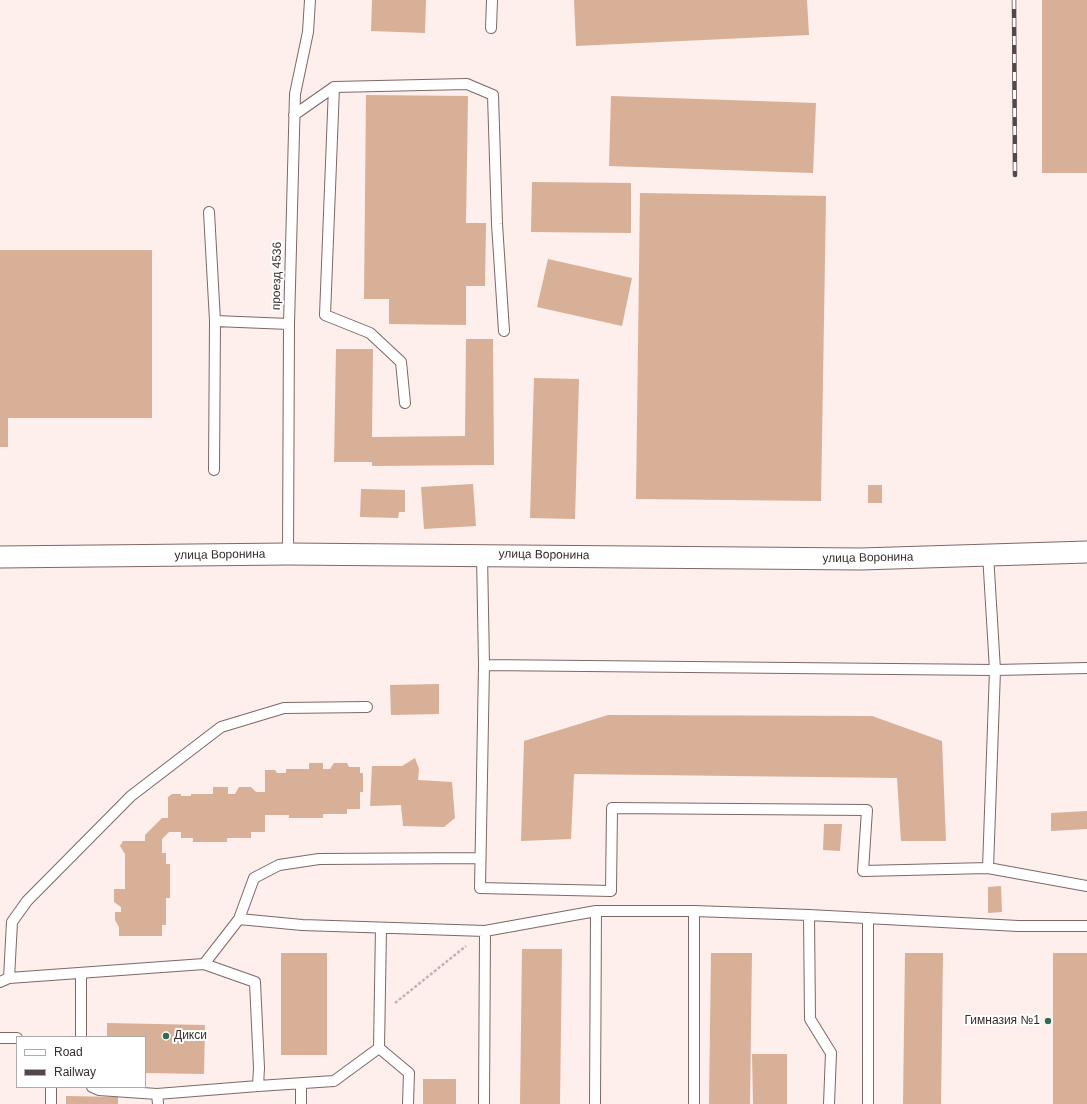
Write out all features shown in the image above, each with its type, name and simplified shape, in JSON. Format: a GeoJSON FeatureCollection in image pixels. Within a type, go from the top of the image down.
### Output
{"type":"FeatureCollection","features":[{"type":"Feature","properties":{"kind":"street","name":"улица Воронина"},"geometry":{"type":"LineString","coordinates":[[0,557],[288,554],[861,559],[1087,552]]}},
{"type":"Feature","properties":{"kind":"lane","name":"проезд 4536"},"geometry":{"type":"LineString","coordinates":[[288,554],[289,324],[294,115],[295,94],[308,32],[310,0]]}},
{"type":"Feature","properties":{"kind":"lane"},"geometry":{"type":"LineString","coordinates":[[491,28],[492,0]]}},
{"type":"Feature","properties":{"kind":"lane"},"geometry":{"type":"LineString","coordinates":[[294,115],[334,87],[467,84],[493,95],[497,224],[504,331]]}},
{"type":"Feature","properties":{"kind":"lane"},"geometry":{"type":"LineString","coordinates":[[334,87],[324,315],[370,333],[401,362],[405,403]]}},
{"type":"Feature","properties":{"kind":"lane"},"geometry":{"type":"LineString","coordinates":[[210,212],[215,321],[214,470]]}},
{"type":"Feature","properties":{"kind":"lane"},"geometry":{"type":"LineString","coordinates":[[215,321],[289,324]]}},
{"type":"Feature","properties":{"kind":"lane"},"geometry":{"type":"LineString","coordinates":[[988,554],[995,670],[988,868]]}},
{"type":"Feature","properties":{"kind":"lane"},"geometry":{"type":"LineString","coordinates":[[482,555],[484,665],[480,888],[610,891],[612,808],[867,810],[863,871],[988,868],[1087,886]]}},
{"type":"Feature","properties":{"kind":"lane"},"geometry":{"type":"LineString","coordinates":[[484,665],[995,670],[1087,668]]}},
{"type":"Feature","properties":{"kind":"lane"},"geometry":{"type":"LineString","coordinates":[[258,1086],[259,1068],[255,982],[204,964],[5,980],[12,922],[32,895],[131,796],[221,727],[284,708],[367,707]]}},
{"type":"Feature","properties":{"kind":"lane"},"geometry":{"type":"LineString","coordinates":[[204,964],[239,919],[254,878],[280,865],[319,859],[480,858]]}},
{"type":"Feature","properties":{"kind":"lane"},"geometry":{"type":"LineString","coordinates":[[239,919],[302,925],[485,931],[596,911],[694,911],[809,915],[1018,926],[1087,926]]}},
{"type":"Feature","properties":{"kind":"lane"},"geometry":{"type":"LineString","coordinates":[[595,1104],[596,911]]}},
{"type":"Feature","properties":{"kind":"lane"},"geometry":{"type":"LineString","coordinates":[[694,911],[694,1104]]}},
{"type":"Feature","properties":{"kind":"lane"},"geometry":{"type":"LineString","coordinates":[[809,915],[810,1019],[830,1053],[829,1104]]}},
{"type":"Feature","properties":{"kind":"lane"},"geometry":{"type":"LineString","coordinates":[[868,918],[868,1104]]}},
{"type":"Feature","properties":{"kind":"lane"},"geometry":{"type":"LineString","coordinates":[[379,1048],[381,928]]}},
{"type":"Feature","properties":{"kind":"lane"},"geometry":{"type":"LineString","coordinates":[[484,1104],[485,931]]}},
{"type":"Feature","properties":{"kind":"lane"},"geometry":{"type":"LineString","coordinates":[[81,973],[81,1036]]}},
{"type":"Feature","properties":{"kind":"lane"},"geometry":{"type":"LineString","coordinates":[[0,1038],[16,1038]]}},
{"type":"Feature","properties":{"kind":"lane"},"geometry":{"type":"LineString","coordinates":[[94,1088],[157,1099],[258,1086],[334,1081],[379,1048]]}},
{"type":"Feature","properties":{"kind":"lane"},"geometry":{"type":"LineString","coordinates":[[379,1048],[408,1073],[408,1104]]}},
{"type":"Feature","properties":{"kind":"lane"},"geometry":{"type":"LineString","coordinates":[[301,1084],[301,1104]]}},
{"type":"Feature","properties":{"kind":"lane"},"geometry":{"type":"LineString","coordinates":[[51,1088],[51,1104]]}},
{"type":"Feature","properties":{"kind":"path"},"geometry":{"type":"LineString","coordinates":[[380,1016],[485,931]]}},
{"type":"Feature","properties":{"kind":"building"},"geometry":{"type":"Polygon","coordinates":[[[372,0],[426,0],[425,33],[371,31],[372,0]]]}},
{"type":"Feature","properties":{"kind":"building"},"geometry":{"type":"Polygon","coordinates":[[[574,0],[807,0],[809,35],[576,46],[574,0]]]}},
{"type":"Feature","properties":{"kind":"building"},"geometry":{"type":"Polygon","coordinates":[[[1042,0],[1087,0],[1087,173],[1042,173],[1042,0]]]}},
{"type":"Feature","properties":{"kind":"building"},"geometry":{"type":"Polygon","coordinates":[[[366,95],[468,96],[466,223],[486,223],[485,286],[466,286],[466,325],[389,324],[389,299],[364,299],[366,95]]]}},
{"type":"Feature","properties":{"kind":"building"},"geometry":{"type":"Polygon","coordinates":[[[611,96],[816,103],[813,173],[609,166],[611,96]]]}},
{"type":"Feature","properties":{"kind":"building"},"geometry":{"type":"Polygon","coordinates":[[[532,182],[631,183],[631,233],[531,232],[532,182]]]}},
{"type":"Feature","properties":{"kind":"building"},"geometry":{"type":"Polygon","coordinates":[[[640,193],[826,196],[821,501],[636,499],[640,193]]]}},
{"type":"Feature","properties":{"kind":"building"},"geometry":{"type":"Polygon","coordinates":[[[0,250],[152,250],[152,418],[8,418],[8,447],[0,447],[0,250]]]}},
{"type":"Feature","properties":{"kind":"building"},"geometry":{"type":"Polygon","coordinates":[[[548,259],[632,278],[622,326],[537,307],[548,259]]]}},
{"type":"Feature","properties":{"kind":"building"},"geometry":{"type":"Polygon","coordinates":[[[466,339],[493,339],[494,465],[372,466],[372,462],[334,462],[336,349],[373,349],[372,437],[465,436],[466,339]]]}},
{"type":"Feature","properties":{"kind":"building"},"geometry":{"type":"Polygon","coordinates":[[[534,378],[579,379],[575,519],[530,518],[534,378]]]}},
{"type":"Feature","properties":{"kind":"building"},"geometry":{"type":"Polygon","coordinates":[[[473,484],[476,526],[424,529],[421,487],[473,484]]]}},
{"type":"Feature","properties":{"kind":"building"},"geometry":{"type":"Polygon","coordinates":[[[868,485],[882,485],[882,503],[868,503],[868,485]]]}},
{"type":"Feature","properties":{"kind":"building"},"geometry":{"type":"Polygon","coordinates":[[[361,489],[405,490],[405,512],[399,512],[398,518],[360,517],[361,489]]]}},
{"type":"Feature","properties":{"kind":"building"},"geometry":{"type":"Polygon","coordinates":[[[439,684],[439,714],[391,715],[390,685],[439,684]]]}},
{"type":"Feature","properties":{"kind":"building"},"geometry":{"type":"Polygon","coordinates":[[[608,715],[872,716],[942,741],[946,841],[901,841],[897,778],[574,774],[571,839],[521,841],[524,741],[608,715]]]}},
{"type":"Feature","properties":{"kind":"building"},"geometry":{"type":"Polygon","coordinates":[[[415,758],[419,769],[418,780],[452,782],[455,818],[444,827],[403,826],[401,805],[370,806],[372,766],[402,766],[415,758]]]}},
{"type":"Feature","properties":{"kind":"building"},"geometry":{"type":"Polygon","coordinates":[[[309,763],[323,763],[323,769],[330,769],[334,763],[347,763],[349,767],[360,767],[360,773],[363,773],[363,792],[360,792],[360,809],[347,809],[347,814],[323,814],[323,818],[289,818],[289,815],[265,815],[265,832],[251,832],[251,838],[227,838],[227,842],[193,842],[193,838],[181,838],[181,832],[169,832],[162,839],[162,853],[166,853],[166,864],[170,864],[170,898],[166,898],[166,925],[162,925],[162,936],[119,936],[119,927],[115,920],[115,912],[121,912],[121,907],[114,902],[114,889],[125,889],[125,854],[120,846],[123,841],[145,841],[145,835],[162,818],[168,818],[168,797],[172,794],[191,796],[191,794],[213,794],[213,787],[228,787],[228,794],[235,794],[239,787],[251,787],[256,792],[265,792],[265,770],[275,770],[277,773],[286,773],[286,769],[309,769],[309,763]]]}},
{"type":"Feature","properties":{"kind":"building"},"geometry":{"type":"Polygon","coordinates":[[[1087,811],[1087,829],[1051,831],[1051,813],[1087,811]]]}},
{"type":"Feature","properties":{"kind":"building"},"geometry":{"type":"Polygon","coordinates":[[[824,824],[842,824],[840,851],[823,850],[824,824]]]}},
{"type":"Feature","properties":{"kind":"building"},"geometry":{"type":"Polygon","coordinates":[[[1001,886],[1002,912],[988,913],[988,887],[1001,886]]]}},
{"type":"Feature","properties":{"kind":"building"},"geometry":{"type":"Polygon","coordinates":[[[522,949],[562,949],[560,1104],[520,1104],[522,949]]]}},
{"type":"Feature","properties":{"kind":"building"},"geometry":{"type":"Polygon","coordinates":[[[281,953],[327,953],[327,1055],[281,1055],[281,953]]]}},
{"type":"Feature","properties":{"kind":"building"},"geometry":{"type":"Polygon","coordinates":[[[711,953],[752,953],[750,1104],[709,1104],[711,953]]]}},
{"type":"Feature","properties":{"kind":"building"},"geometry":{"type":"Polygon","coordinates":[[[905,953],[943,953],[941,1104],[903,1104],[905,953]]]}},
{"type":"Feature","properties":{"kind":"building","name":"Гимназия №1"},"geometry":{"type":"Polygon","coordinates":[[[1053,953],[1087,953],[1087,1104],[1053,1104],[1053,953]]]}},
{"type":"Feature","properties":{"kind":"building"},"geometry":{"type":"Polygon","coordinates":[[[107,1023],[205,1025],[204,1074],[146,1073],[146,1036],[107,1036],[107,1023]]]}},
{"type":"Feature","properties":{"kind":"building"},"geometry":{"type":"Polygon","coordinates":[[[752,1054],[787,1054],[787,1104],[753,1104],[752,1054]]]}},
{"type":"Feature","properties":{"kind":"building"},"geometry":{"type":"Polygon","coordinates":[[[423,1079],[456,1079],[456,1104],[423,1104],[423,1079]]]}},
{"type":"Feature","properties":{"kind":"building"},"geometry":{"type":"Polygon","coordinates":[[[66,1096],[118,1097],[118,1104],[66,1104],[66,1096]]]}},
{"type":"Feature","properties":{"kind":"railway"},"geometry":{"type":"LineString","coordinates":[[1014,0],[1015,175]]}},
{"type":"Feature","properties":{"kind":"place","name":"Гимназия №1"},"geometry":{"type":"Point","coordinates":[1048,1021]}},
{"type":"Feature","properties":{"kind":"place","name":"Дикси"},"geometry":{"type":"Point","coordinates":[166,1036]}}]}
